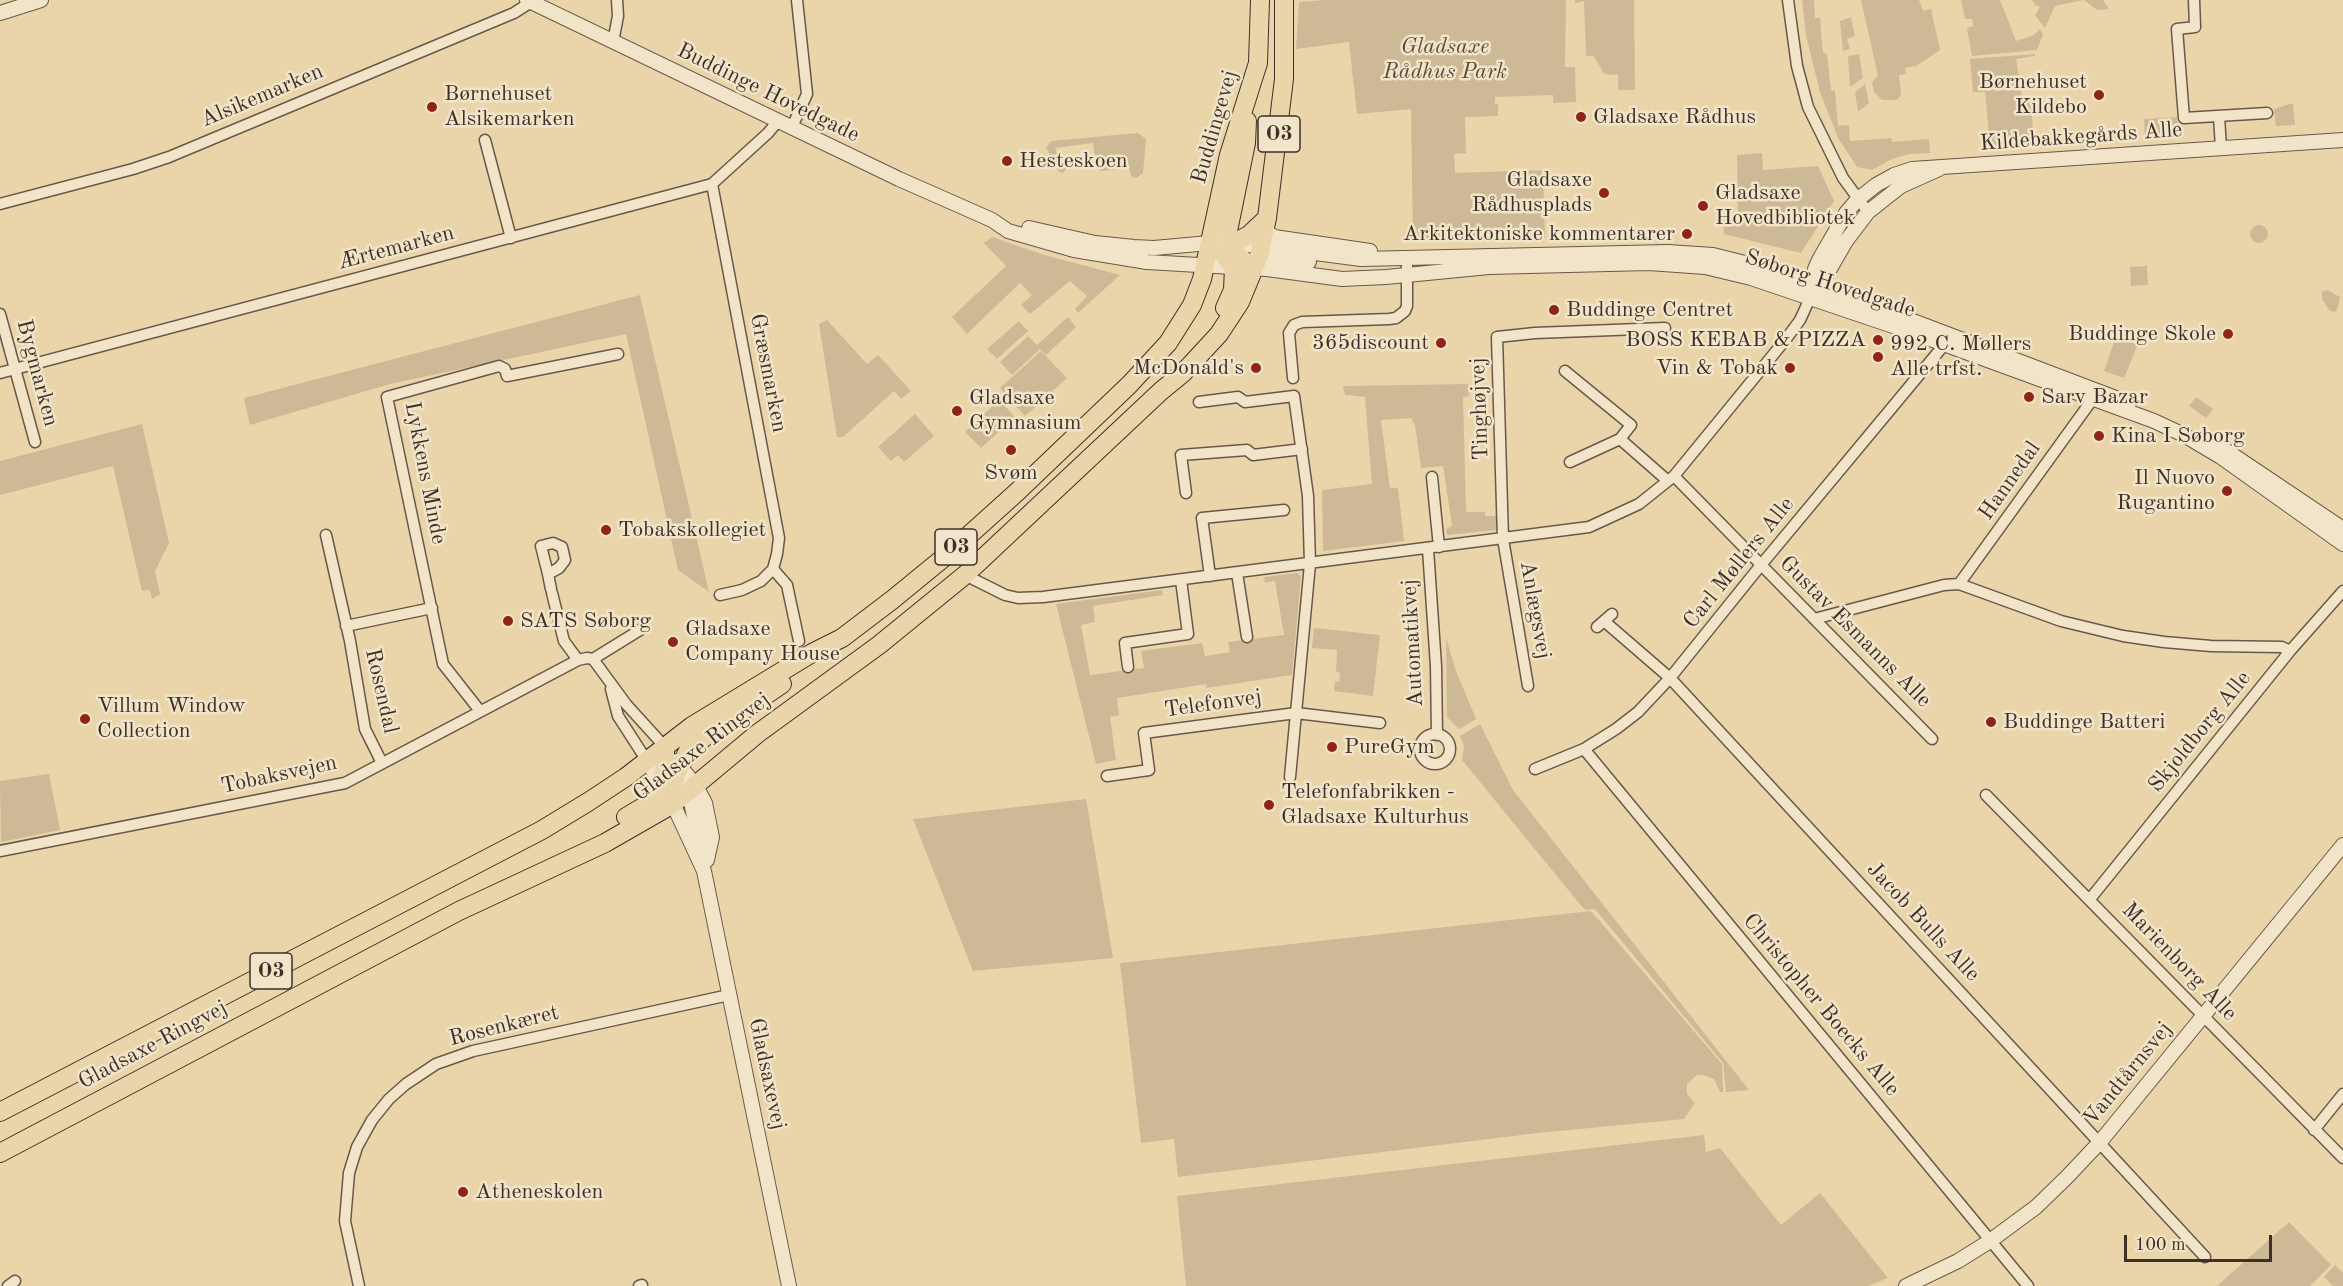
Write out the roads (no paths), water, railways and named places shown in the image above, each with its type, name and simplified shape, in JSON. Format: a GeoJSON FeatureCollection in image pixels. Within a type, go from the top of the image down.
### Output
{"type":"FeatureCollection","features":[{"type":"Feature","properties":{"kind":"main road","name":"Buddingevej"},"geometry":{"type":"LineString","coordinates":[[1219,258],[1229,155],[1248,98],[1259,50],[1260,0]]}},
{"type":"Feature","properties":{"kind":"main road","name":"O3"},"geometry":{"type":"LineString","coordinates":[[1262,243],[1284,79],[1284,0]]}},
{"type":"Feature","properties":{"kind":"main road"},"geometry":{"type":"LineString","coordinates":[[1255,230],[1262,243],[1219,258],[1255,230]]}},
{"type":"Feature","properties":{"kind":"main road","name":"Gladsaxe Ringvej"},"geometry":{"type":"LineString","coordinates":[[0,1153],[459,911],[605,843],[685,794],[757,734],[879,645],[965,575],[1183,373],[1219,334],[1240,302],[1262,243]]}},
{"type":"Feature","properties":{"kind":"main road"},"geometry":{"type":"LineString","coordinates":[[1183,373],[1207,339],[1232,293],[1219,258]]}},
{"type":"Feature","properties":{"kind":"main road","name":"Gladsaxe Ringvej"},"geometry":{"type":"LineString","coordinates":[[0,1112],[542,830],[626,777],[663,773],[665,747],[805,647],[842,638],[947,555],[1017,492],[1129,385],[1168,343],[1219,258]]}},
{"type":"Feature","properties":{"kind":"main road"},"geometry":{"type":"LineString","coordinates":[[537,875],[574,847],[642,808],[653,799],[663,773],[693,746],[781,685],[805,647]]}},
{"type":"Feature","properties":{"kind":"main road"},"geometry":{"type":"LineString","coordinates":[[663,773],[685,794]]}},
{"type":"Feature","properties":{"kind":"street"},"geometry":{"type":"LineString","coordinates":[[0,13],[41,0]]}},
{"type":"Feature","properties":{"kind":"street"},"geometry":{"type":"LineString","coordinates":[[613,42],[618,16],[616,0]]}},
{"type":"Feature","properties":{"kind":"street"},"geometry":{"type":"LineString","coordinates":[[792,127],[807,94],[797,0]]}},
{"type":"Feature","properties":{"kind":"street"},"geometry":{"type":"LineString","coordinates":[[1788,0],[1797,66],[1808,107],[1843,178],[1868,212]]}},
{"type":"Feature","properties":{"kind":"street","name":"Kildebakkegårds Alle"},"geometry":{"type":"LineString","coordinates":[[2194,0],[2196,27],[2177,29],[2184,118],[2267,113]]}},
{"type":"Feature","properties":{"kind":"street","name":"Buddinge Hovedgade"},"geometry":{"type":"LineString","coordinates":[[529,1],[899,179],[992,220],[1008,231],[1074,250],[1147,262],[1219,258]]}},
{"type":"Feature","properties":{"kind":"street","name":"Alsikemarken"},"geometry":{"type":"LineString","coordinates":[[0,204],[133,169],[169,157],[514,13],[529,1]]}},
{"type":"Feature","properties":{"kind":"street"},"geometry":{"type":"LineString","coordinates":[[2219,116],[2221,148]]}},
{"type":"Feature","properties":{"kind":"street","name":"Ærtemarken"},"geometry":{"type":"LineString","coordinates":[[0,373],[712,184],[778,121]]}},
{"type":"Feature","properties":{"kind":"street"},"geometry":{"type":"LineString","coordinates":[[485,140],[511,238]]}},
{"type":"Feature","properties":{"kind":"street","name":"Kildebakkegårds Alle"},"geometry":{"type":"LineString","coordinates":[[1813,291],[1815,269],[1835,229],[1857,200],[1885,179],[1903,171],[1922,166],[1943,167],[2343,140]]}},
{"type":"Feature","properties":{"kind":"street","name":"Kildebakkegårds Alle"},"geometry":{"type":"LineString","coordinates":[[1813,291],[1868,212],[1900,186],[1943,167]]}},
{"type":"Feature","properties":{"kind":"street","name":"Græsmarken"},"geometry":{"type":"LineString","coordinates":[[712,184],[779,538],[773,569]]}},
{"type":"Feature","properties":{"kind":"street","name":"Buddinge Hovedgade"},"geometry":{"type":"LineString","coordinates":[[992,220],[1011,222],[1095,243],[1154,248],[1219,258]]}},
{"type":"Feature","properties":{"kind":"street"},"geometry":{"type":"LineString","coordinates":[[1262,243],[1274,237],[1407,257],[1407,309],[1396,318],[1302,322],[1294,325],[1289,333],[1293,378]]}},
{"type":"Feature","properties":{"kind":"street","name":"Søborg Hovedgade"},"geometry":{"type":"LineString","coordinates":[[1262,243],[1337,257],[1690,253],[1737,260],[1944,345],[2154,421],[2184,435],[2221,457],[2343,544]]}},
{"type":"Feature","properties":{"kind":"street","name":"Søborg Hovedgade"},"geometry":{"type":"LineString","coordinates":[[1262,243],[1342,279],[1489,267],[1660,263],[1705,267],[1813,291],[1816,295],[1898,317],[2124,401],[2189,428],[2227,450],[2343,529]]}},
{"type":"Feature","properties":{"kind":"street"},"geometry":{"type":"LineString","coordinates":[[965,575],[1005,595],[1018,598],[1043,597],[1589,527],[1639,504],[1671,478],[1800,320],[1813,291]]}},
{"type":"Feature","properties":{"kind":"street","name":"Bygmarken"},"geometry":{"type":"LineString","coordinates":[[0,314],[35,442]]}},
{"type":"Feature","properties":{"kind":"street","name":"Tinghøjvej"},"geometry":{"type":"LineString","coordinates":[[1503,539],[1497,337],[1535,333],[1665,328]]}},
{"type":"Feature","properties":{"kind":"street","name":"Carl Møllers Alle"},"geometry":{"type":"LineString","coordinates":[[1535,769],[1584,749],[1616,729],[1638,711],[1670,678],[1944,345]]}},
{"type":"Feature","properties":{"kind":"street","name":"Lykkens Minde"},"geometry":{"type":"LineString","coordinates":[[480,711],[443,664],[387,397],[499,366],[505,369],[507,376],[618,354]]}},
{"type":"Feature","properties":{"kind":"street"},"geometry":{"type":"LineString","coordinates":[[1565,370],[1631,425],[1620,439],[1570,462]]}},
{"type":"Feature","properties":{"kind":"street","name":"Telefonvej"},"geometry":{"type":"LineString","coordinates":[[1199,402],[1238,397],[1245,402],[1294,396],[1308,496],[1310,564],[1290,777]]}},
{"type":"Feature","properties":{"kind":"street","name":"Hannedal"},"geometry":{"type":"LineString","coordinates":[[1959,584],[2092,400]]}},
{"type":"Feature","properties":{"kind":"street"},"geometry":{"type":"LineString","coordinates":[[1620,439],[1671,478]]}},
{"type":"Feature","properties":{"kind":"street"},"geometry":{"type":"LineString","coordinates":[[1186,493],[1181,455],[1247,450],[1253,455],[1302,449]]}},
{"type":"Feature","properties":{"kind":"street"},"geometry":{"type":"LineString","coordinates":[[1432,477],[1433,548]]}},
{"type":"Feature","properties":{"kind":"street","name":"Gustav Esmanns Alle"},"geometry":{"type":"LineString","coordinates":[[1671,478],[1761,565],[1932,739]]}},
{"type":"Feature","properties":{"kind":"street"},"geometry":{"type":"LineString","coordinates":[[1210,576],[1202,518],[1284,510]]}},
{"type":"Feature","properties":{"kind":"street","name":"Rosendal"},"geometry":{"type":"LineString","coordinates":[[326,535],[365,729],[382,763]]}},
{"type":"Feature","properties":{"kind":"street","name":"Anlægsvej"},"geometry":{"type":"LineString","coordinates":[[1503,539],[1528,686]]}},
{"type":"Feature","properties":{"kind":"street","name":"Automatikvej"},"geometry":{"type":"LineString","coordinates":[[1433,548],[1437,735]]}},
{"type":"Feature","properties":{"kind":"street"},"geometry":{"type":"LineString","coordinates":[[720,595],[742,590],[761,581],[773,569],[787,585],[805,647]]}},
{"type":"Feature","properties":{"kind":"street"},"geometry":{"type":"LineString","coordinates":[[1237,573],[1247,637]]}},
{"type":"Feature","properties":{"kind":"street"},"geometry":{"type":"LineString","coordinates":[[548,574],[564,641],[578,660]]}},
{"type":"Feature","properties":{"kind":"street"},"geometry":{"type":"LineString","coordinates":[[1128,667],[1125,643],[1188,634],[1181,580]]}},
{"type":"Feature","properties":{"kind":"street"},"geometry":{"type":"LineString","coordinates":[[1814,619],[1944,585],[1959,584],[2061,621],[2123,636],[2211,646],[2282,647],[2290,651]]}},
{"type":"Feature","properties":{"kind":"street","name":"Skjoldborg Alle"},"geometry":{"type":"LineString","coordinates":[[2090,899],[2290,651],[2343,591]]}},
{"type":"Feature","properties":{"kind":"street","name":"Rosendal"},"geometry":{"type":"LineString","coordinates":[[346,626],[432,608]]}},
{"type":"Feature","properties":{"kind":"street","name":"Jacob Bulls Alle"},"geometry":{"type":"LineString","coordinates":[[1605,621],[1670,678],[2205,1257]]}},
{"type":"Feature","properties":{"kind":"street","name":"Tobaksvejen"},"geometry":{"type":"LineString","coordinates":[[0,851],[345,783],[578,660],[593,659],[640,630]]}},
{"type":"Feature","properties":{"kind":"street"},"geometry":{"type":"LineString","coordinates":[[593,659],[626,704],[665,747]]}},
{"type":"Feature","properties":{"kind":"street"},"geometry":{"type":"LineString","coordinates":[[610,683],[618,716],[663,773]]}},
{"type":"Feature","properties":{"kind":"street","name":"Telefonvej"},"geometry":{"type":"LineString","coordinates":[[1107,776],[1149,770],[1144,733],[1296,712],[1380,723]]}},
{"type":"Feature","properties":{"kind":"street","name":"Christopher Boecks Alle"},"geometry":{"type":"LineString","coordinates":[[1584,749],[2028,1286]]}},
{"type":"Feature","properties":{"kind":"street","name":"Gladsaxevej"},"geometry":{"type":"LineString","coordinates":[[663,773],[685,794],[705,803],[712,837],[705,871]]}},
{"type":"Feature","properties":{"kind":"street","name":"Gladsaxevej"},"geometry":{"type":"LineString","coordinates":[[685,794],[705,871],[789,1286]]}},
{"type":"Feature","properties":{"kind":"street","name":"Marienborg Alle"},"geometry":{"type":"LineString","coordinates":[[1986,795],[2343,1158]]}},
{"type":"Feature","properties":{"kind":"street","name":"Vandtårnsvej"},"geometry":{"type":"LineString","coordinates":[[1906,1286],[1958,1260],[2036,1207],[2100,1143],[2343,845]]}},
{"type":"Feature","properties":{"kind":"street","name":"Rosenkæret"},"geometry":{"type":"LineString","coordinates":[[358,1286],[345,1221],[349,1173],[357,1147],[372,1120],[389,1099],[406,1084],[436,1064],[473,1051],[729,995]]}},
{"type":"Feature","properties":{"kind":"street"},"geometry":{"type":"LineString","coordinates":[[2314,1130],[2343,1094]]}},
{"type":"Feature","properties":{"kind":"place","name":"Børnehuset Kildebo"},"geometry":{"type":"Point","coordinates":[2099,95]}},
{"type":"Feature","properties":{"kind":"place","name":"Børnehuset Alsikemarken"},"geometry":{"type":"Point","coordinates":[432,107]}},
{"type":"Feature","properties":{"kind":"place","name":"Gladsaxe Rådhus"},"geometry":{"type":"Point","coordinates":[1581,117]}},
{"type":"Feature","properties":{"kind":"place","name":"Hesteskoen"},"geometry":{"type":"Point","coordinates":[1007,161]}},
{"type":"Feature","properties":{"kind":"place","name":"Gladsaxe Rådhusplads"},"geometry":{"type":"Point","coordinates":[1604,193]}},
{"type":"Feature","properties":{"kind":"place","name":"Gladsaxe Hovedbibliotek"},"geometry":{"type":"Point","coordinates":[1703,206]}},
{"type":"Feature","properties":{"kind":"place","name":"Arkitektoniske kommentarer"},"geometry":{"type":"Point","coordinates":[1687,234]}},
{"type":"Feature","properties":{"kind":"place","name":"Buddinge Centret"},"geometry":{"type":"Point","coordinates":[1554,310]}},
{"type":"Feature","properties":{"kind":"place","name":"Buddinge Skole"},"geometry":{"type":"Point","coordinates":[2228,334]}},
{"type":"Feature","properties":{"kind":"place","name":"BOSS KEBAB & PIZZA"},"geometry":{"type":"Point","coordinates":[1878,340]}},
{"type":"Feature","properties":{"kind":"place","name":"365discount"},"geometry":{"type":"Point","coordinates":[1441,343]}},
{"type":"Feature","properties":{"kind":"place","name":"992 C. Møllers Alle trfst."},"geometry":{"type":"Point","coordinates":[1878,357]}},
{"type":"Feature","properties":{"kind":"place","name":"McDonald's"},"geometry":{"type":"Point","coordinates":[1256,368]}},
{"type":"Feature","properties":{"kind":"place","name":"Vin & Tobak"},"geometry":{"type":"Point","coordinates":[1790,368]}},
{"type":"Feature","properties":{"kind":"place","name":"Sarv Bazar"},"geometry":{"type":"Point","coordinates":[2029,397]}},
{"type":"Feature","properties":{"kind":"place","name":"Gladsaxe Gymnasium"},"geometry":{"type":"Point","coordinates":[957,411]}},
{"type":"Feature","properties":{"kind":"place","name":"Kina I Søborg"},"geometry":{"type":"Point","coordinates":[2099,436]}},
{"type":"Feature","properties":{"kind":"place","name":"Svøm"},"geometry":{"type":"Point","coordinates":[1011,450]}},
{"type":"Feature","properties":{"kind":"place","name":"Il Nuovo Rugantino"},"geometry":{"type":"Point","coordinates":[2227,491]}},
{"type":"Feature","properties":{"kind":"place","name":"Tobakskollegiet"},"geometry":{"type":"Point","coordinates":[606,530]}},
{"type":"Feature","properties":{"kind":"place","name":"SATS Søborg"},"geometry":{"type":"Point","coordinates":[508,621]}},
{"type":"Feature","properties":{"kind":"place","name":"Gladsaxe Company House"},"geometry":{"type":"Point","coordinates":[673,642]}},
{"type":"Feature","properties":{"kind":"place","name":"Villum Window Collection"},"geometry":{"type":"Point","coordinates":[85,719]}},
{"type":"Feature","properties":{"kind":"place","name":"Buddinge Batteri"},"geometry":{"type":"Point","coordinates":[1991,722]}},
{"type":"Feature","properties":{"kind":"place","name":"PureGym"},"geometry":{"type":"Point","coordinates":[1332,747]}},
{"type":"Feature","properties":{"kind":"place","name":"Telefonfabrikken - Gladsaxe Kulturhus"},"geometry":{"type":"Point","coordinates":[1269,805]}},
{"type":"Feature","properties":{"kind":"place","name":"Atheneskolen"},"geometry":{"type":"Point","coordinates":[463,1192]}},
{"type":"Feature","properties":{"kind":"park label","name":"Gladsaxe Rådhus Park"},"geometry":{"type":"Point","coordinates":[1445,60]}}]}
